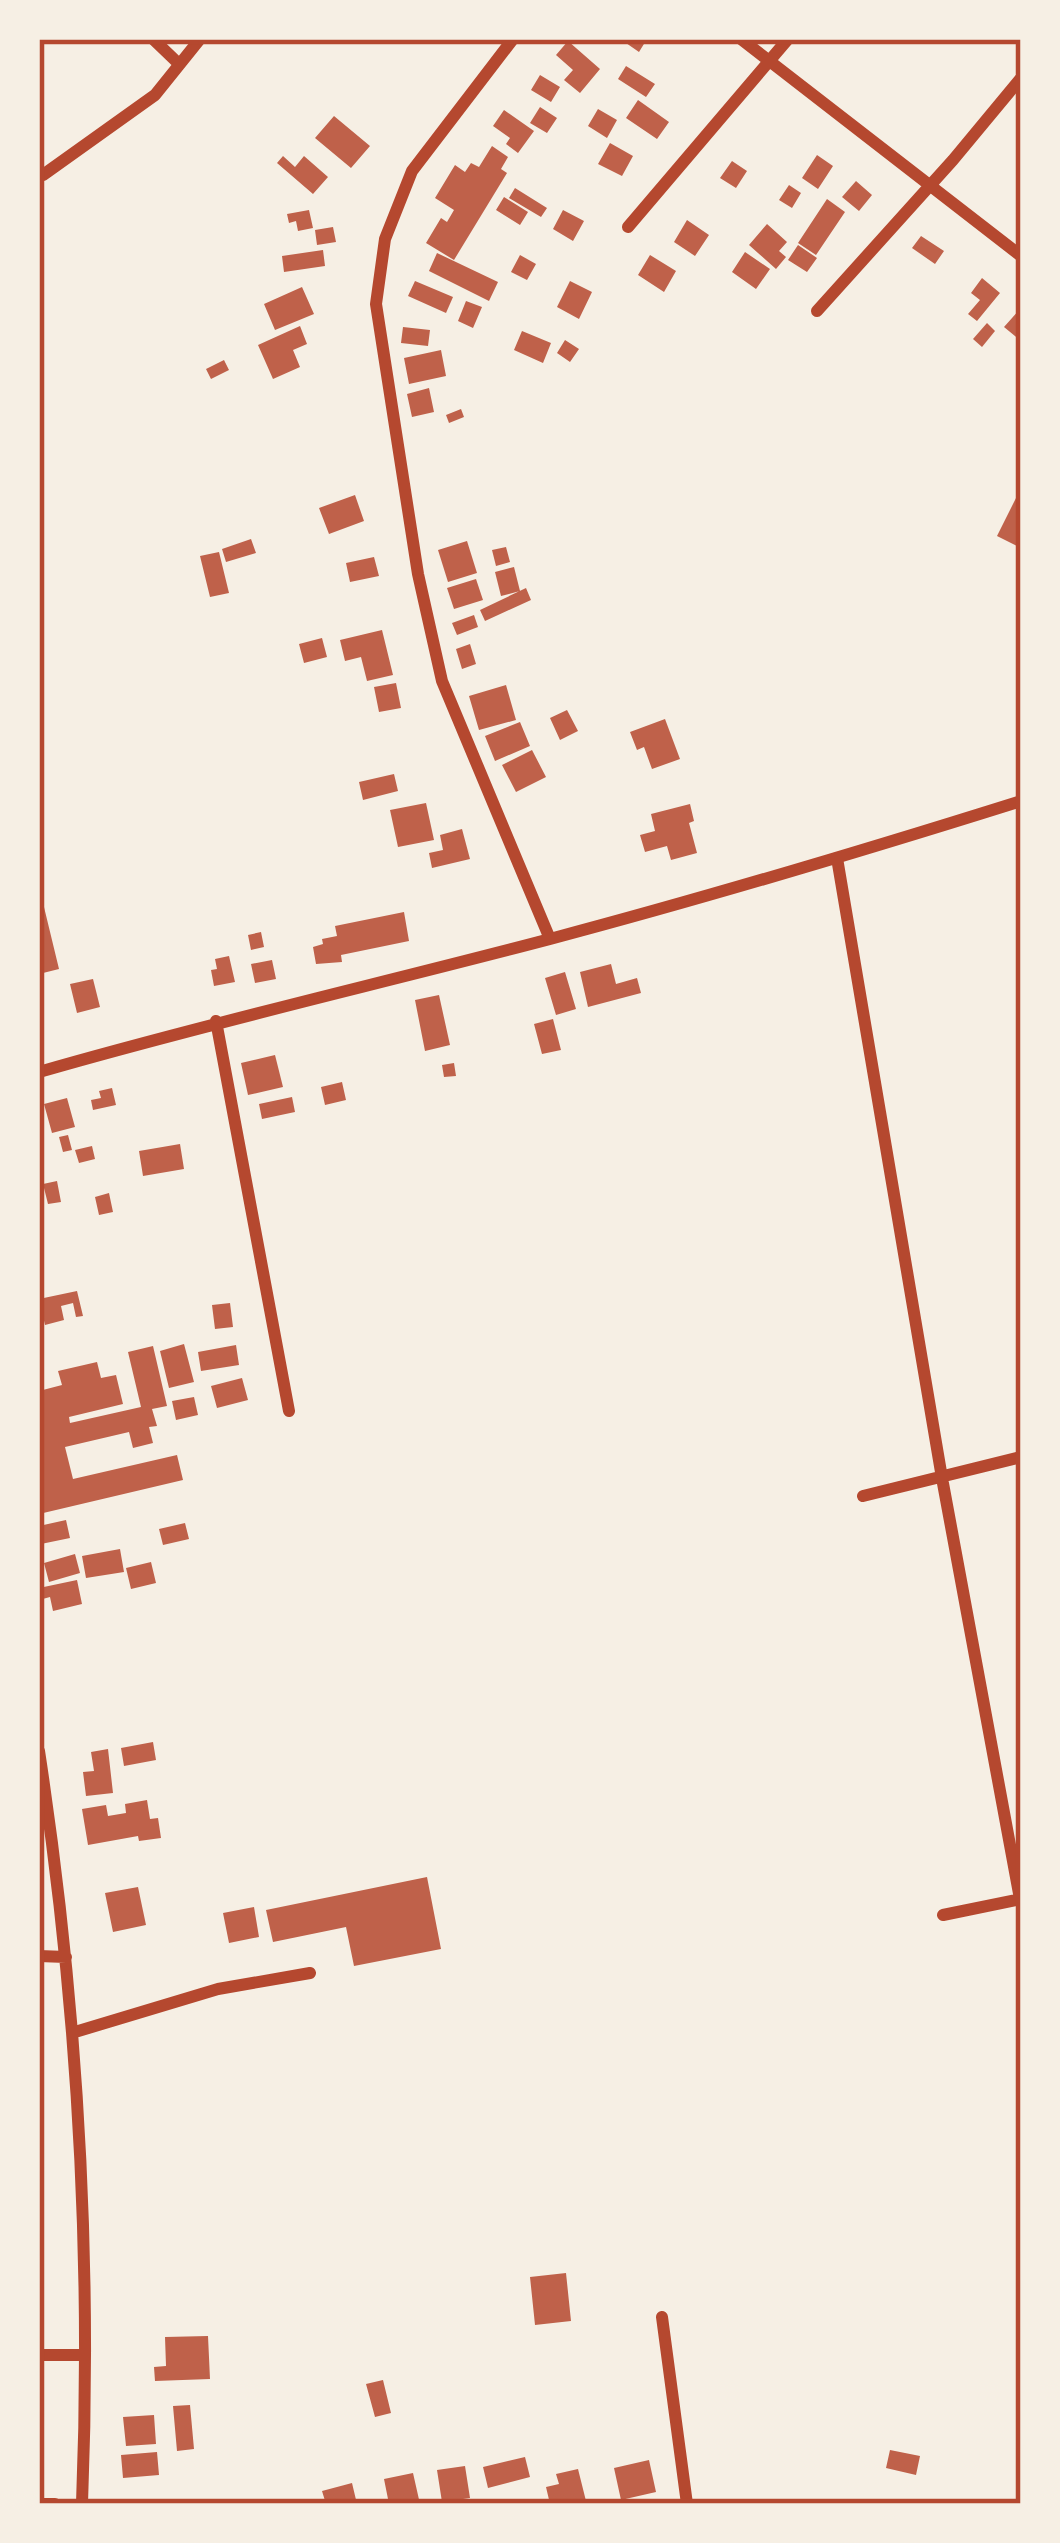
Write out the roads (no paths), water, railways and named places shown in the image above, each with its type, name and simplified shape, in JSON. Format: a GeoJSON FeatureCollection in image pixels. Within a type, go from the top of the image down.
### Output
{"type":"FeatureCollection","features":[{"type":"Feature","properties":{"kind":"street"},"geometry":{"type":"LineString","coordinates":[[153,39],[179,64]]}},
{"type":"Feature","properties":{"kind":"street"},"geometry":{"type":"LineString","coordinates":[[43,175],[154,95],[200,39]]}},
{"type":"Feature","properties":{"kind":"street"},"geometry":{"type":"LineString","coordinates":[[513,39],[412,171],[385,239],[376,304],[418,574],[442,681],[550,939]]}},
{"type":"Feature","properties":{"kind":"street"},"geometry":{"type":"LineString","coordinates":[[741,39],[1021,256]]}},
{"type":"Feature","properties":{"kind":"street"},"geometry":{"type":"LineString","coordinates":[[628,227],[788,39]]}},
{"type":"Feature","properties":{"kind":"street"},"geometry":{"type":"LineString","coordinates":[[817,311],[1021,78]]}},
{"type":"Feature","properties":{"kind":"street"},"geometry":{"type":"LineString","coordinates":[[39,1072],[216,1021],[550,939],[1021,801]]}},
{"type":"Feature","properties":{"kind":"street"},"geometry":{"type":"LineString","coordinates":[[837,858],[942,1478],[1020,1899],[943,1915]]}},
{"type":"Feature","properties":{"kind":"street"},"geometry":{"type":"LineString","coordinates":[[216,1021],[289,1411]]}},
{"type":"Feature","properties":{"kind":"street"},"geometry":{"type":"LineString","coordinates":[[863,1496],[1021,1457]]}},
{"type":"Feature","properties":{"kind":"street"},"geometry":{"type":"LineString","coordinates":[[39,1751],[45,1836],[75,2032],[85,2355],[82,2504]]}},
{"type":"Feature","properties":{"kind":"street"},"geometry":{"type":"LineString","coordinates":[[39,1956],[66,1957]]}},
{"type":"Feature","properties":{"kind":"street"},"geometry":{"type":"LineString","coordinates":[[75,2032],[218,1989],[310,1973]]}},
{"type":"Feature","properties":{"kind":"street"},"geometry":{"type":"LineString","coordinates":[[662,2317],[687,2504]]}},
{"type":"Feature","properties":{"kind":"street"},"geometry":{"type":"LineString","coordinates":[[39,2355],[85,2355]]}},
{"type":"Feature","properties":{"kind":"street"},"geometry":{"type":"LineString","coordinates":[[39,2504],[56,2504]]}}]}
